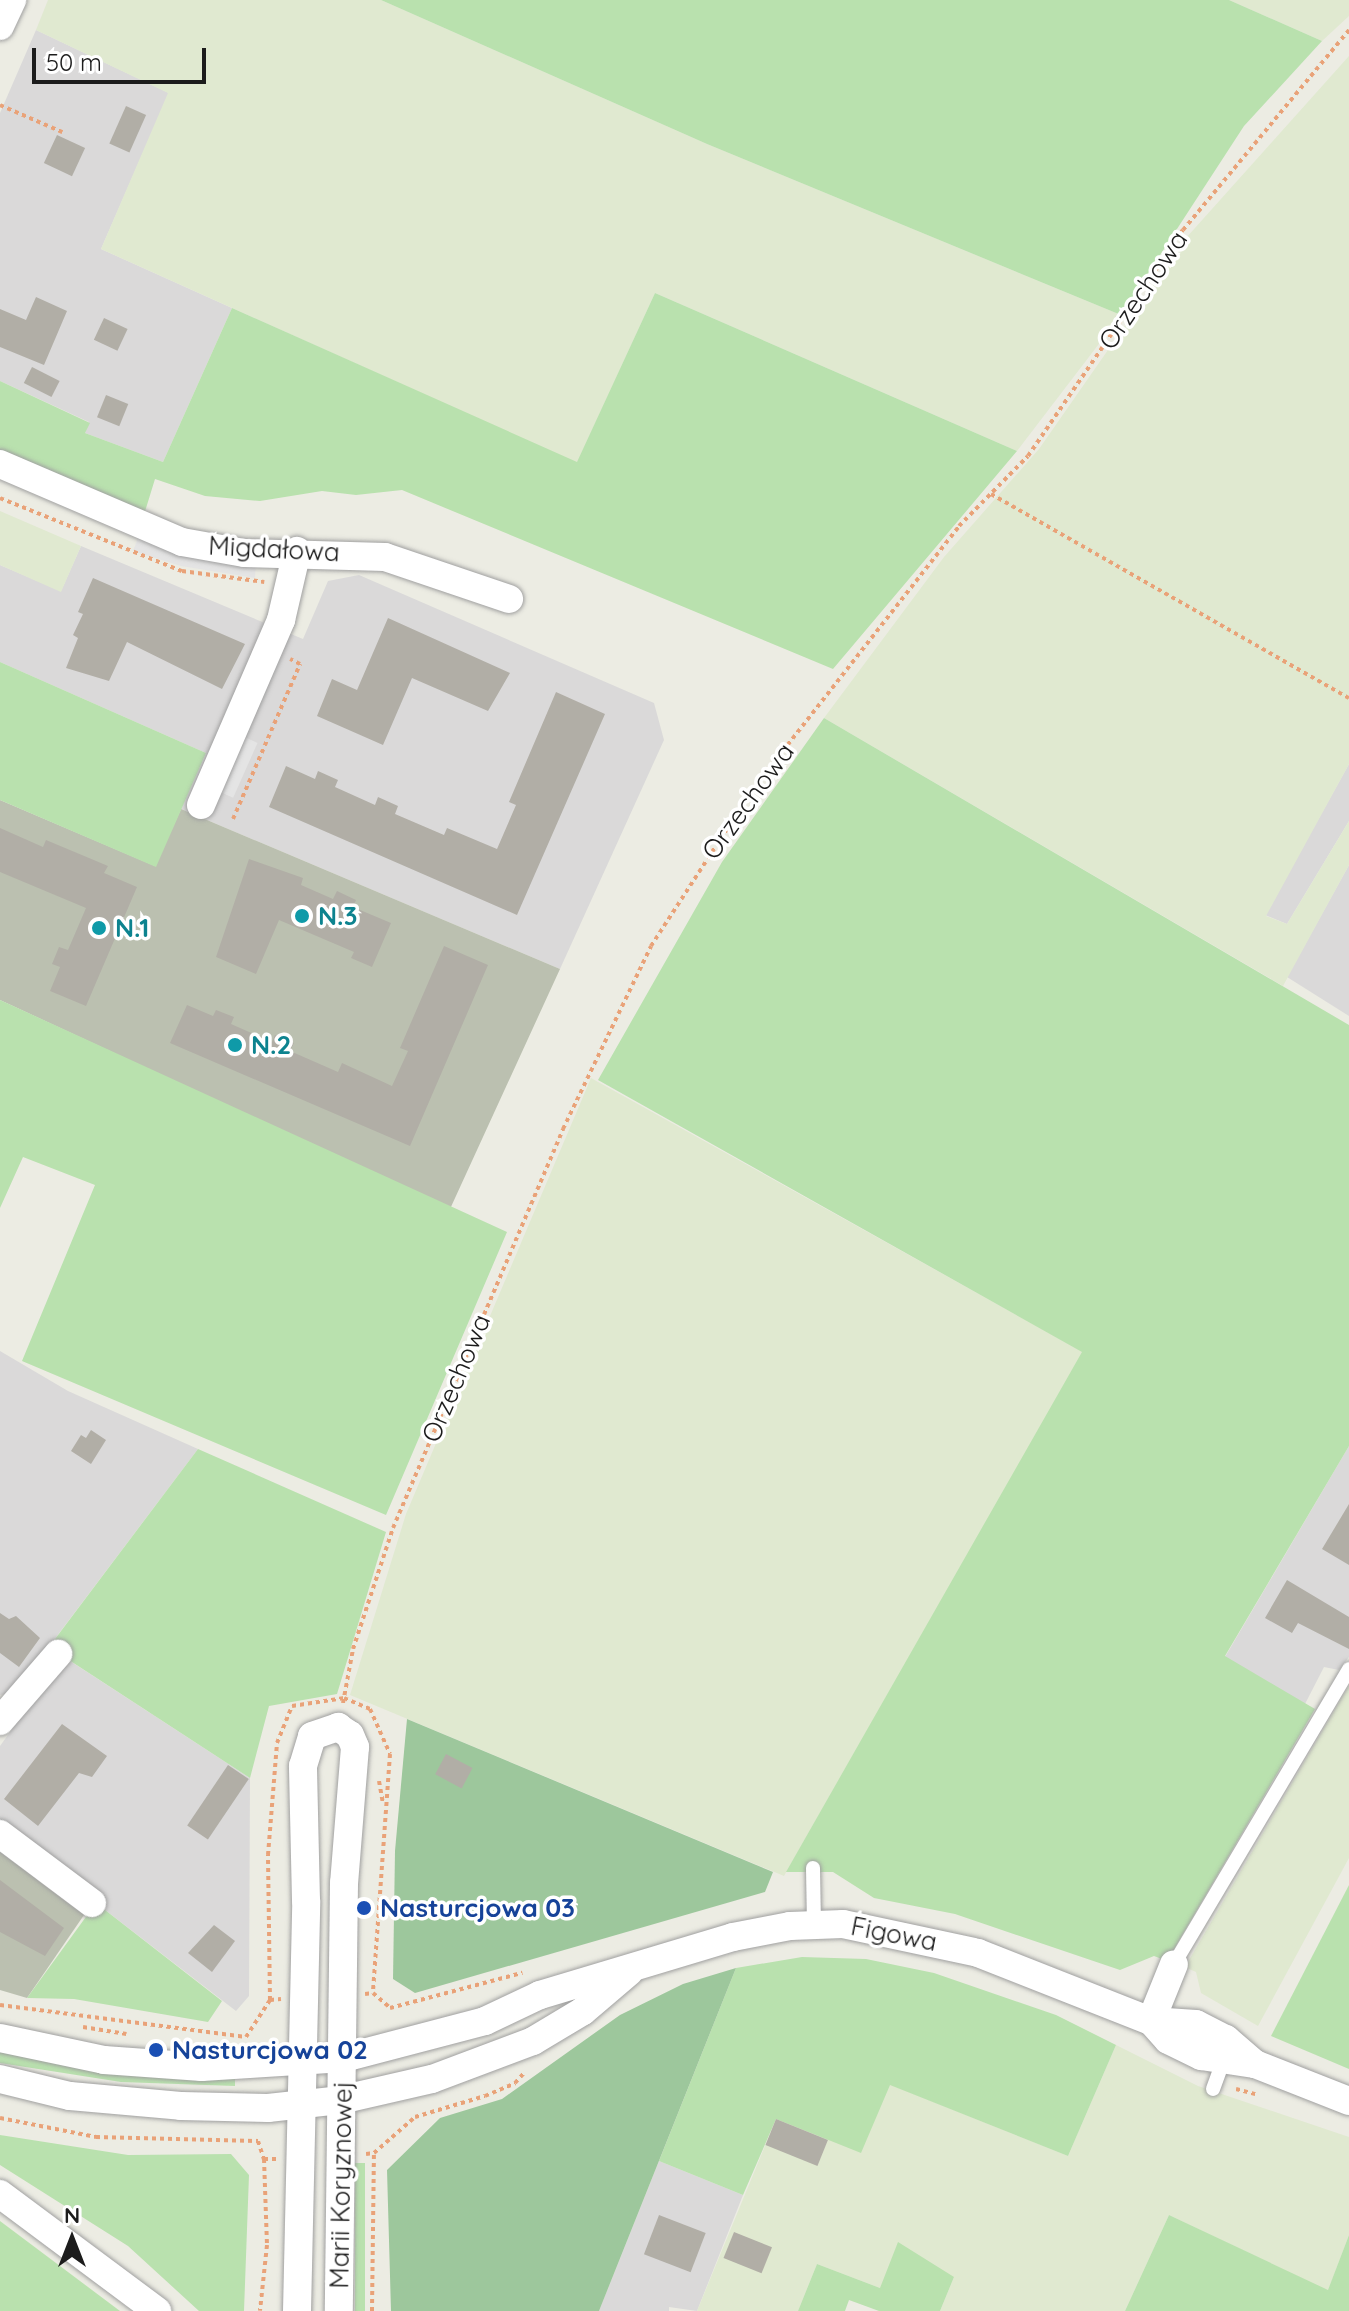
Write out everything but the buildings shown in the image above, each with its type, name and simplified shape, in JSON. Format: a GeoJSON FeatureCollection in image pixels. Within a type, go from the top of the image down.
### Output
{"type":"FeatureCollection","features":[{"type":"Feature","properties":{"kind":"street"},"geometry":{"type":"LineString","coordinates":[[0,26],[12,0]]}},
{"type":"Feature","properties":{"kind":"street","name":"Migdałowa"},"geometry":{"type":"LineString","coordinates":[[0,464],[182,542],[244,553],[297,551],[385,557],[509,599]]}},
{"type":"Feature","properties":{"kind":"street"},"geometry":{"type":"LineString","coordinates":[[201,805],[281,620],[297,551]]}},
{"type":"Feature","properties":{"kind":"street"},"geometry":{"type":"LineString","coordinates":[[0,1721],[58,1654]]}},
{"type":"Feature","properties":{"kind":"street"},"geometry":{"type":"LineString","coordinates":[[301,2105],[304,1753],[317,1731],[338,1727],[347,1731],[355,1747],[344,1883],[344,2058]]}},
{"type":"Feature","properties":{"kind":"street"},"geometry":{"type":"LineString","coordinates":[[0,1834],[92,1903]]}},
{"type":"Feature","properties":{"kind":"street","name":"Figowa"},"geometry":{"type":"LineString","coordinates":[[0,2038],[146,2064],[202,2067],[344,2058],[398,2048],[485,2021],[540,1995],[629,1972],[733,1937],[814,1923],[877,1928],[955,1946],[1151,2021],[1168,2040],[1220,2069],[1255,2064],[1349,2101]]}},
{"type":"Feature","properties":{"kind":"street"},"geometry":{"type":"LineString","coordinates":[[1151,2021],[1174,1964]]}},
{"type":"Feature","properties":{"kind":"street","name":"Figowa"},"geometry":{"type":"LineString","coordinates":[[0,2079],[70,2096],[181,2106],[301,2105],[340,2100],[432,2079],[533,2041],[583,2011],[629,1972]]}},
{"type":"Feature","properties":{"kind":"street","name":"Marii Koryznowej"},"geometry":{"type":"LineString","coordinates":[[339,2311],[338,2156],[344,2058]]}},
{"type":"Feature","properties":{"kind":"street","name":"Marii Koryznowej"},"geometry":{"type":"LineString","coordinates":[[297,2311],[301,2105]]}},
{"type":"Feature","properties":{"kind":"street"},"geometry":{"type":"LineString","coordinates":[[0,2194],[157,2311]]}},
{"type":"Feature","properties":{"kind":"lane"},"geometry":{"type":"LineString","coordinates":[[1174,1964],[1349,1669]]}},
{"type":"Feature","properties":{"kind":"lane"},"geometry":{"type":"LineString","coordinates":[[813,1868],[814,1923]]}},
{"type":"Feature","properties":{"kind":"path","name":"Orzechowa"},"geometry":{"type":"LineString","coordinates":[[345,1690],[353,1649],[399,1514],[563,1129],[651,946],[753,789],[959,526],[1028,456],[1183,230],[1349,30]]}},
{"type":"Feature","properties":{"kind":"path"},"geometry":{"type":"LineString","coordinates":[[0,105],[62,132]]}},
{"type":"Feature","properties":{"kind":"path"},"geometry":{"type":"LineString","coordinates":[[991,494],[1349,698]]}},
{"type":"Feature","properties":{"kind":"path"},"geometry":{"type":"LineString","coordinates":[[233,819],[300,664],[285,656]]}},
{"type":"Feature","properties":{"kind":"path"},"geometry":{"type":"LineString","coordinates":[[373,1993],[390,1754]]}},
{"type":"Feature","properties":{"kind":"path"},"geometry":{"type":"LineString","coordinates":[[0,2005],[246,2037],[270,2000],[273,1760]]}},
{"type":"Feature","properties":{"kind":"path"},"geometry":{"type":"LineString","coordinates":[[338,2156],[374,2153],[415,2117],[515,2083],[535,2062]]}},
{"type":"Feature","properties":{"kind":"path"},"geometry":{"type":"LineString","coordinates":[[1220,2069],[1271,2097]]}},
{"type":"Feature","properties":{"kind":"path"},"geometry":{"type":"LineString","coordinates":[[0,2118],[96,2137],[244,2137],[258,2141],[264,2159],[267,2245],[260,2311]]}},
{"type":"Feature","properties":{"kind":"path"},"geometry":{"type":"LineString","coordinates":[[372,2311],[374,2153]]}},
{"type":"Feature","properties":{"kind":"path"},"geometry":{"type":"LineString","coordinates":[[264,2159],[299,2158]]}},
{"type":"Feature","properties":{"kind":"shaded area"},"geometry":{"type":"Polygon","coordinates":[[[48,0],[381,0],[707,144],[1121,315],[1017,451],[655,293],[577,463],[101,249],[168,93],[36,30],[48,0]]]}},
{"type":"Feature","properties":{"kind":"shaded area"},"geometry":{"type":"Polygon","coordinates":[[[1229,0],[1349,0],[1349,16],[1322,41],[1229,0]]]}},
{"type":"Feature","properties":{"kind":"shaded area"},"geometry":{"type":"Polygon","coordinates":[[[36,30],[169,93],[101,249],[232,308],[163,462],[85,433],[89,422],[0,381],[0,113],[36,30]]]}},
{"type":"Feature","properties":{"kind":"shaded area"},"geometry":{"type":"Polygon","coordinates":[[[1349,56],[1349,764],[1266,916],[1287,924],[1349,821],[1349,865],[1283,986],[824,718],[944,557],[1039,449],[1186,238],[1349,56]]]}},
{"type":"Feature","properties":{"kind":"shaded area"},"geometry":{"type":"Polygon","coordinates":[[[0,511],[81,546],[61,592],[0,565],[0,511]]]}},
{"type":"Feature","properties":{"kind":"shaded area"},"geometry":{"type":"Polygon","coordinates":[[[139,535],[256,561],[255,578],[181,566],[133,551],[139,535]]]}},
{"type":"Feature","properties":{"kind":"shaded area"},"geometry":{"type":"Polygon","coordinates":[[[81,546],[303,639],[328,581],[359,575],[654,703],[664,740],[560,969],[181,809],[206,753],[0,662],[0,565],[61,591],[81,546]]]}},
{"type":"Feature","properties":{"kind":"shaded area"},"geometry":{"type":"Polygon","coordinates":[[[242,736],[258,743],[233,798],[218,791],[242,736]]]}},
{"type":"Feature","properties":{"kind":"shaded area"},"geometry":{"type":"Polygon","coordinates":[[[1349,764],[1349,821],[1287,924],[1265,915],[1349,764]]]}},
{"type":"Feature","properties":{"kind":"shaded area"},"geometry":{"type":"Polygon","coordinates":[[[0,800],[155,866],[181,809],[560,969],[450,1209],[0,1000],[0,800]]]}},
{"type":"Feature","properties":{"kind":"shaded area"},"geometry":{"type":"Polygon","coordinates":[[[1349,865],[1349,1016],[1287,977],[1349,865]]]}},
{"type":"Feature","properties":{"kind":"shaded area"},"geometry":{"type":"Polygon","coordinates":[[[591,1078],[1083,1352],[784,1876],[350,1695],[406,1514],[591,1078]]]}},
{"type":"Feature","properties":{"kind":"shaded area"},"geometry":{"type":"Polygon","coordinates":[[[0,1351],[68,1391],[198,1449],[14,1693],[0,1695],[0,1351]]]}},
{"type":"Feature","properties":{"kind":"shaded area"},"geometry":{"type":"Polygon","coordinates":[[[1349,1446],[1349,1657],[1339,1670],[1324,1667],[1305,1704],[1225,1657],[1349,1446]]]}},
{"type":"Feature","properties":{"kind":"shaded area"},"geometry":{"type":"Polygon","coordinates":[[[64,1657],[250,1778],[249,1996],[236,2011],[96,1903],[84,1915],[0,1852],[0,1746],[64,1657]]]}},
{"type":"Feature","properties":{"kind":"shaded area"},"geometry":{"type":"Polygon","coordinates":[[[1349,1685],[1349,1858],[1258,2026],[1201,1993],[1196,1972],[1185,1967],[1349,1685]]]}},
{"type":"Feature","properties":{"kind":"shaded area"},"geometry":{"type":"Polygon","coordinates":[[[0,1852],[84,1915],[27,1998],[0,1990],[0,1852]]]}},
{"type":"Feature","properties":{"kind":"shaded area"},"geometry":{"type":"Polygon","coordinates":[[[1116,2045],[1198,2086],[1349,2137],[1349,2235],[1328,2291],[1169,2215],[1125,2311],[940,2311],[954,2277],[880,2288],[817,2264],[798,2311],[697,2311],[776,2119],[889,2084],[1068,2156],[1116,2045]]]}},
{"type":"Feature","properties":{"kind":"shaded area"},"geometry":{"type":"Polygon","coordinates":[[[659,2161],[743,2195],[697,2311],[669,2307],[669,2311],[599,2311],[659,2161]]]}},
{"type":"Feature","properties":{"kind":"green space"},"geometry":{"type":"Polygon","coordinates":[[[381,0],[1229,0],[1322,41],[1244,126],[1121,315],[707,144],[381,0]]]}},
{"type":"Feature","properties":{"kind":"green space"},"geometry":{"type":"Polygon","coordinates":[[[655,293],[1017,451],[833,669],[402,490],[356,495],[322,491],[260,501],[205,496],[155,479],[143,518],[0,451],[0,381],[90,423],[85,433],[163,462],[232,308],[577,462],[655,293]]]}},
{"type":"Feature","properties":{"kind":"green space"},"geometry":{"type":"Polygon","coordinates":[[[0,662],[206,753],[156,867],[0,800],[0,662]]]}},
{"type":"Feature","properties":{"kind":"green space"},"geometry":{"type":"Polygon","coordinates":[[[824,718],[1349,1025],[1349,1446],[1225,1656],[1315,1709],[1167,1961],[1154,1956],[1120,1970],[955,1914],[874,1898],[833,1872],[786,1872],[1082,1352],[598,1080],[722,862],[824,718]]]}},
{"type":"Feature","properties":{"kind":"green space"},"geometry":{"type":"Polygon","coordinates":[[[0,1000],[507,1232],[386,1515],[22,1361],[95,1185],[23,1157],[0,1208],[0,1000]]]}},
{"type":"Feature","properties":{"kind":"green space"},"geometry":{"type":"Polygon","coordinates":[[[198,1449],[386,1532],[337,1694],[269,1706],[250,1778],[49,1647],[198,1449]]]}},
{"type":"Feature","properties":{"kind":"green space"},"geometry":{"type":"Polygon","coordinates":[[[407,1719],[773,1872],[765,1892],[415,1993],[393,1979],[395,1851],[407,1719]]]}},
{"type":"Feature","properties":{"kind":"green space"},"geometry":{"type":"Polygon","coordinates":[[[1349,1885],[1349,2069],[1271,2036],[1349,1885]]]}},
{"type":"Feature","properties":{"kind":"green space"},"geometry":{"type":"Polygon","coordinates":[[[96,1903],[222,2001],[208,2022],[74,1999],[27,1998],[96,1903]]]}},
{"type":"Feature","properties":{"kind":"green space"},"geometry":{"type":"Polygon","coordinates":[[[802,1957],[866,1959],[934,1973],[1056,2015],[1116,2045],[1068,2156],[890,2085],[861,2153],[776,2119],[743,2195],[659,2161],[736,1968],[802,1957]]]}},
{"type":"Feature","properties":{"kind":"green space"},"geometry":{"type":"Polygon","coordinates":[[[736,1968],[599,2311],[391,2311],[387,2170],[440,2118],[502,2099],[620,2015],[683,1984],[736,1968]]]}},
{"type":"Feature","properties":{"kind":"green space"},"geometry":{"type":"Polygon","coordinates":[[[0,2051],[116,2074],[235,2079],[235,2086],[121,2082],[0,2063],[0,2051]]]}},
{"type":"Feature","properties":{"kind":"green space"},"geometry":{"type":"Polygon","coordinates":[[[0,2135],[128,2155],[231,2154],[249,2175],[244,2311],[199,2311],[128,2246],[0,2165],[0,2135]]]}},
{"type":"Feature","properties":{"kind":"green space"},"geometry":{"type":"Polygon","coordinates":[[[355,2163],[365,2163],[365,2311],[355,2311],[355,2163]]]}},
{"type":"Feature","properties":{"kind":"green space"},"geometry":{"type":"Polygon","coordinates":[[[1169,2215],[1328,2290],[1349,2235],[1349,2311],[1125,2311],[1169,2215]]]}},
{"type":"Feature","properties":{"kind":"green space"},"geometry":{"type":"Polygon","coordinates":[[[0,2221],[120,2311],[0,2311],[0,2221]]]}},
{"type":"Feature","properties":{"kind":"green space"},"geometry":{"type":"Polygon","coordinates":[[[898,2242],[954,2277],[940,2311],[879,2311],[849,2300],[845,2311],[798,2311],[817,2264],[880,2288],[898,2242]]]}},
{"type":"Feature","properties":{"kind":"place","name":"N.3"},"geometry":{"type":"Point","coordinates":[302,916]}},
{"type":"Feature","properties":{"kind":"place","name":"N.1"},"geometry":{"type":"Point","coordinates":[99,928]}},
{"type":"Feature","properties":{"kind":"place","name":"N.2"},"geometry":{"type":"Point","coordinates":[235,1045]}},
{"type":"Feature","properties":{"kind":"place","name":"Nasturcjowa 03"},"geometry":{"type":"Point","coordinates":[364,1908]}},
{"type":"Feature","properties":{"kind":"place","name":"Nasturcjowa 02"},"geometry":{"type":"Point","coordinates":[156,2050]}}]}
